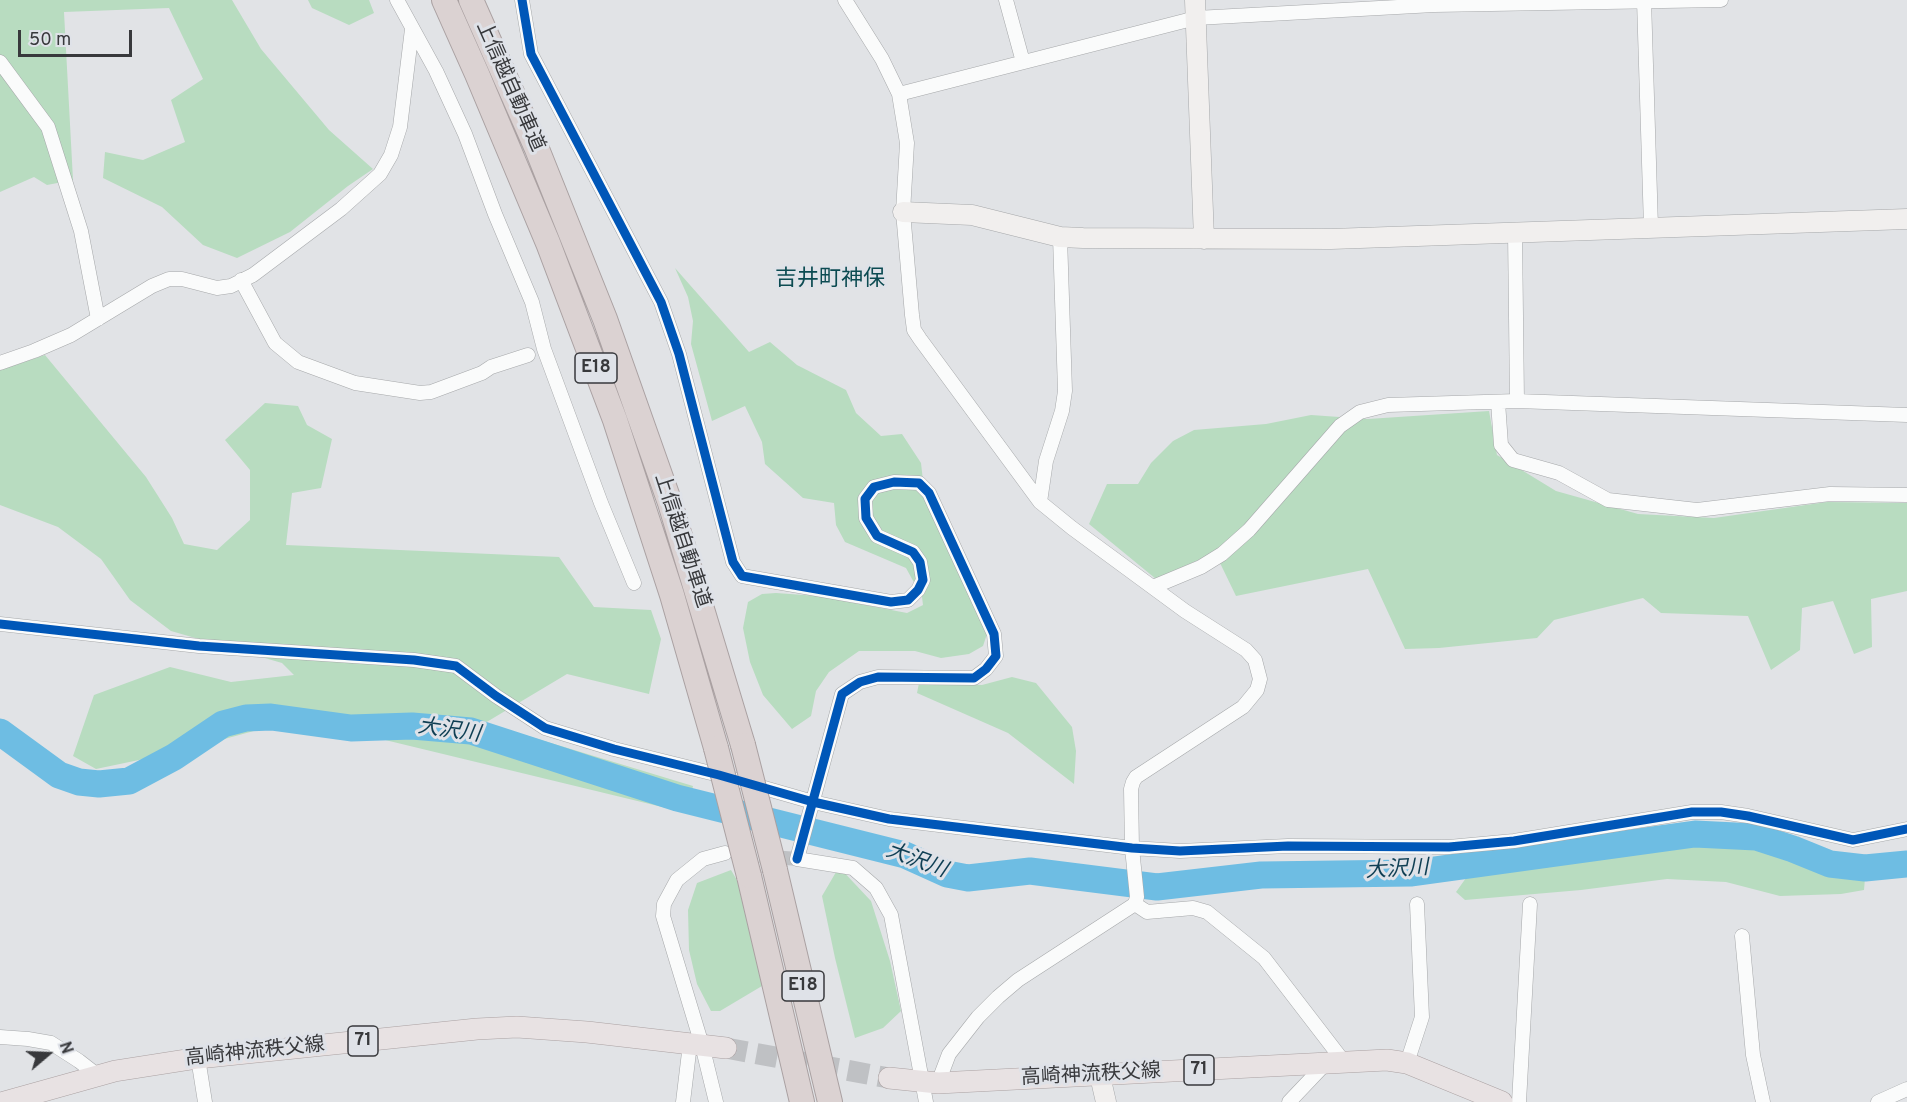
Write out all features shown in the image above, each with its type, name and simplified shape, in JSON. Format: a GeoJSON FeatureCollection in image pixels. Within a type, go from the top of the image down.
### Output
{"type":"FeatureCollection","features":[{"type":"Feature","properties":{"kind":"highway","name":"上信越自動車道"},"geometry":{"type":"LineString","coordinates":[[444,0],[513,158],[581,327],[672,595],[716,748],[749,876],[802,1102]]}},
{"type":"Feature","properties":{"kind":"highway","name":"上信越自動車道"},"geometry":{"type":"LineString","coordinates":[[471,0],[537,149],[605,320],[670,503],[743,745],[830,1102]]}},
{"type":"Feature","properties":{"kind":"main road","name":"高崎神流秩父線"},"geometry":{"type":"LineString","coordinates":[[4,1102],[97,1075],[198,1058],[477,1029],[517,1027],[587,1032],[726,1048]]}},
{"type":"Feature","properties":{"kind":"main road","name":"高崎神流秩父線"},"geometry":{"type":"LineString","coordinates":[[889,1078],[929,1089],[1100,1076],[1387,1060],[1407,1063],[1502,1102]]}},
{"type":"Feature","properties":{"kind":"street"},"geometry":{"type":"LineString","coordinates":[[397,0],[436,71],[465,134],[532,302],[544,349],[601,503],[634,583]]}},
{"type":"Feature","properties":{"kind":"street"},"geometry":{"type":"LineString","coordinates":[[522,0],[531,54],[660,302],[679,354],[733,561],[742,576],[891,602],[908,600],[918,590],[923,580],[920,562],[913,552],[877,536],[866,518],[865,499],[874,487],[894,482],[919,483],[929,493],[994,634],[996,656],[986,669],[974,678],[878,677],[860,682],[842,694],[797,859],[853,868],[876,888],[891,915],[929,1089]]}},
{"type":"Feature","properties":{"kind":"street"},"geometry":{"type":"LineString","coordinates":[[845,0],[882,59],[899,94],[907,143],[903,212],[914,330],[1040,502],[1185,611],[1246,650],[1255,660],[1260,679],[1257,690],[1243,708],[1137,777],[1133,782],[1131,789],[1132,849],[1137,897],[1135,904],[1018,980],[998,997],[978,1017],[949,1054],[929,1089]]}},
{"type":"Feature","properties":{"kind":"street"},"geometry":{"type":"LineString","coordinates":[[1005,0],[1023,62]]}},
{"type":"Feature","properties":{"kind":"street"},"geometry":{"type":"LineString","coordinates":[[899,94],[1023,62],[1195,9],[1721,0]]}},
{"type":"Feature","properties":{"kind":"street"},"geometry":{"type":"LineString","coordinates":[[1645,1],[1651,227]]}},
{"type":"Feature","properties":{"kind":"street"},"geometry":{"type":"LineString","coordinates":[[1195,9],[1204,238]]}},
{"type":"Feature","properties":{"kind":"street"},"geometry":{"type":"LineString","coordinates":[[0,363],[71,335],[152,286],[169,279],[182,279],[217,288],[231,286],[253,275],[341,209],[380,174],[392,155],[400,127],[412,29]]}},
{"type":"Feature","properties":{"kind":"street"},"geometry":{"type":"LineString","coordinates":[[0,62],[48,128],[81,231],[98,319]]}},
{"type":"Feature","properties":{"kind":"street"},"geometry":{"type":"LineString","coordinates":[[903,212],[972,215],[1060,237],[1331,239],[1907,219]]}},
{"type":"Feature","properties":{"kind":"street"},"geometry":{"type":"LineString","coordinates":[[1515,232],[1517,401]]}},
{"type":"Feature","properties":{"kind":"street"},"geometry":{"type":"LineString","coordinates":[[1040,502],[1046,461],[1062,411],[1065,391],[1060,237]]}},
{"type":"Feature","properties":{"kind":"street"},"geometry":{"type":"LineString","coordinates":[[241,280],[275,343],[298,362],[355,383],[420,393],[432,392],[528,355]]}},
{"type":"Feature","properties":{"kind":"street"},"geometry":{"type":"LineString","coordinates":[[1152,587],[1201,567],[1222,554],[1249,530],[1340,426],[1360,412],[1388,405],[1517,401],[1907,415]]}},
{"type":"Feature","properties":{"kind":"street"},"geometry":{"type":"LineString","coordinates":[[1498,402],[1502,445],[1513,460],[1559,473],[1608,500],[1698,510],[1830,494],[1907,495]]}},
{"type":"Feature","properties":{"kind":"street"},"geometry":{"type":"LineString","coordinates":[[0,624],[199,646],[414,660],[456,666],[545,728],[614,749],[719,775],[813,802],[889,819],[1132,849],[1180,850],[1288,846],[1449,847],[1514,841],[1692,812],[1720,812],[1748,816],[1853,840],[1907,830]]}},
{"type":"Feature","properties":{"kind":"street"},"geometry":{"type":"LineString","coordinates":[[716,1102],[696,1045],[663,916],[664,904],[669,891],[687,870],[710,856],[725,853]]}},
{"type":"Feature","properties":{"kind":"street"},"geometry":{"type":"LineString","coordinates":[[1135,904],[1147,912],[1193,908],[1207,912],[1264,958],[1335,1063],[1289,1102]]}},
{"type":"Feature","properties":{"kind":"street"},"geometry":{"type":"LineString","coordinates":[[1407,1063],[1422,1017],[1417,904]]}},
{"type":"Feature","properties":{"kind":"street"},"geometry":{"type":"LineString","coordinates":[[1519,1102],[1530,904]]}},
{"type":"Feature","properties":{"kind":"street"},"geometry":{"type":"LineString","coordinates":[[1742,936],[1753,1055],[1763,1102]]}},
{"type":"Feature","properties":{"kind":"street"},"geometry":{"type":"LineString","coordinates":[[0,1037],[28,1038],[51,1043],[97,1075]]}},
{"type":"Feature","properties":{"kind":"street"},"geometry":{"type":"LineString","coordinates":[[682,1102],[696,1045]]}},
{"type":"Feature","properties":{"kind":"street"},"geometry":{"type":"LineString","coordinates":[[198,1058],[205,1102]]}},
{"type":"Feature","properties":{"kind":"street"},"geometry":{"type":"LineString","coordinates":[[1100,1076],[1106,1102]]}},
{"type":"Feature","properties":{"kind":"street"},"geometry":{"type":"LineString","coordinates":[[1878,1102],[1907,1089]]}},
{"type":"Feature","properties":{"kind":"green space"},"geometry":{"type":"Polygon","coordinates":[[[0,0],[232,0],[261,49],[329,130],[373,169],[290,232],[237,258],[203,245],[162,207],[103,178],[105,152],[143,160],[185,142],[171,100],[203,79],[169,8],[64,12],[73,180],[47,185],[34,177],[0,192],[0,0]]]}},
{"type":"Feature","properties":{"kind":"green space"},"geometry":{"type":"Polygon","coordinates":[[[308,0],[369,0],[374,13],[349,25],[312,8],[308,0]]]}},
{"type":"Feature","properties":{"kind":"green space"},"geometry":{"type":"Polygon","coordinates":[[[675,268],[749,352],[770,342],[797,365],[846,390],[856,413],[881,436],[902,434],[921,463],[925,498],[988,631],[983,646],[969,654],[941,658],[915,651],[859,651],[829,672],[816,691],[811,716],[792,729],[763,695],[750,662],[743,628],[748,602],[762,594],[776,593],[818,596],[907,613],[923,605],[922,597],[906,568],[845,542],[836,525],[834,503],[803,498],[765,464],[762,442],[745,406],[712,421],[691,344],[693,321],[688,297],[675,268]]]}},
{"type":"Feature","properties":{"kind":"green space"},"geometry":{"type":"Polygon","coordinates":[[[45,355],[146,477],[172,518],[184,544],[217,550],[250,520],[250,470],[225,440],[265,403],[298,406],[307,425],[332,439],[321,488],[292,493],[286,545],[559,557],[594,607],[651,610],[661,639],[649,694],[567,674],[485,723],[693,786],[687,813],[381,739],[272,726],[177,752],[96,769],[73,756],[94,695],[170,667],[231,682],[294,675],[282,663],[171,631],[130,600],[101,559],[58,527],[0,505],[0,370],[45,355]]]}},
{"type":"Feature","properties":{"kind":"green space"},"geometry":{"type":"Polygon","coordinates":[[[1489,411],[1497,455],[1556,491],[1638,514],[1714,518],[1827,502],[1907,503],[1907,591],[1871,599],[1872,647],[1854,654],[1833,601],[1802,608],[1800,650],[1771,670],[1748,616],[1661,613],[1643,598],[1554,620],[1537,638],[1439,648],[1405,649],[1368,569],[1236,596],[1221,565],[1212,554],[1156,579],[1089,524],[1107,484],[1138,484],[1151,463],[1173,441],[1194,430],[1266,424],[1311,415],[1368,419],[1489,411]]]}},
{"type":"Feature","properties":{"kind":"green space"},"geometry":{"type":"Polygon","coordinates":[[[1012,677],[1036,683],[1072,727],[1076,751],[1074,784],[1008,733],[917,693],[919,683],[982,685],[1012,677]]]}},
{"type":"Feature","properties":{"kind":"green space"},"geometry":{"type":"Polygon","coordinates":[[[1744,841],[1804,862],[1865,878],[1864,890],[1841,894],[1780,896],[1726,882],[1667,879],[1581,890],[1465,900],[1456,892],[1466,878],[1520,868],[1678,842],[1744,841]]]}},
{"type":"Feature","properties":{"kind":"green space"},"geometry":{"type":"Polygon","coordinates":[[[839,867],[871,901],[890,961],[901,1011],[883,1028],[855,1038],[822,896],[839,867]]]}},
{"type":"Feature","properties":{"kind":"green space"},"geometry":{"type":"Polygon","coordinates":[[[731,870],[741,887],[762,986],[720,1011],[711,1011],[697,984],[689,950],[688,910],[697,883],[731,870]]]}},
{"type":"Feature","properties":{"kind":"waterway","name":"大沢川"},"geometry":{"type":"LineString","coordinates":[[0,732],[59,775],[79,782],[99,784],[129,781],[174,757],[223,724],[246,718],[271,717],[351,728],[412,726],[471,731],[677,798],[905,855],[947,874],[968,878],[1030,871],[1157,887],[1261,875],[1412,873],[1695,834],[1756,837],[1830,864],[1865,868],[1907,864]]}},
{"type":"Feature","properties":{"kind":"tunnel"},"geometry":{"type":"LineString","coordinates":[[739,854],[797,859]]}},
{"type":"Feature","properties":{"kind":"tunnel"},"geometry":{"type":"LineString","coordinates":[[726,1048],[889,1078]]}},
{"type":"Feature","properties":{"kind":"cycle path"},"geometry":{"type":"LineString","coordinates":[[522,0],[531,54],[661,302],[679,354],[733,562],[742,576],[891,602],[908,600],[918,590],[923,580],[920,562],[913,552],[877,536],[866,518],[865,499],[874,487],[894,482],[919,483],[929,493],[994,634],[996,656],[986,669],[974,678],[878,677],[860,682],[842,694],[797,859]]}},
{"type":"Feature","properties":{"kind":"cycle path"},"geometry":{"type":"LineString","coordinates":[[0,624],[199,646],[414,660],[456,666],[545,728],[614,749],[719,775],[813,802],[889,819],[1132,848],[1180,851],[1288,846],[1449,847],[1514,841],[1692,812],[1721,812],[1748,816],[1853,840],[1907,829]]}},
{"type":"Feature","properties":{"kind":"district","name":"吉井町神保"},"geometry":{"type":"Point","coordinates":[830,281]}}]}
